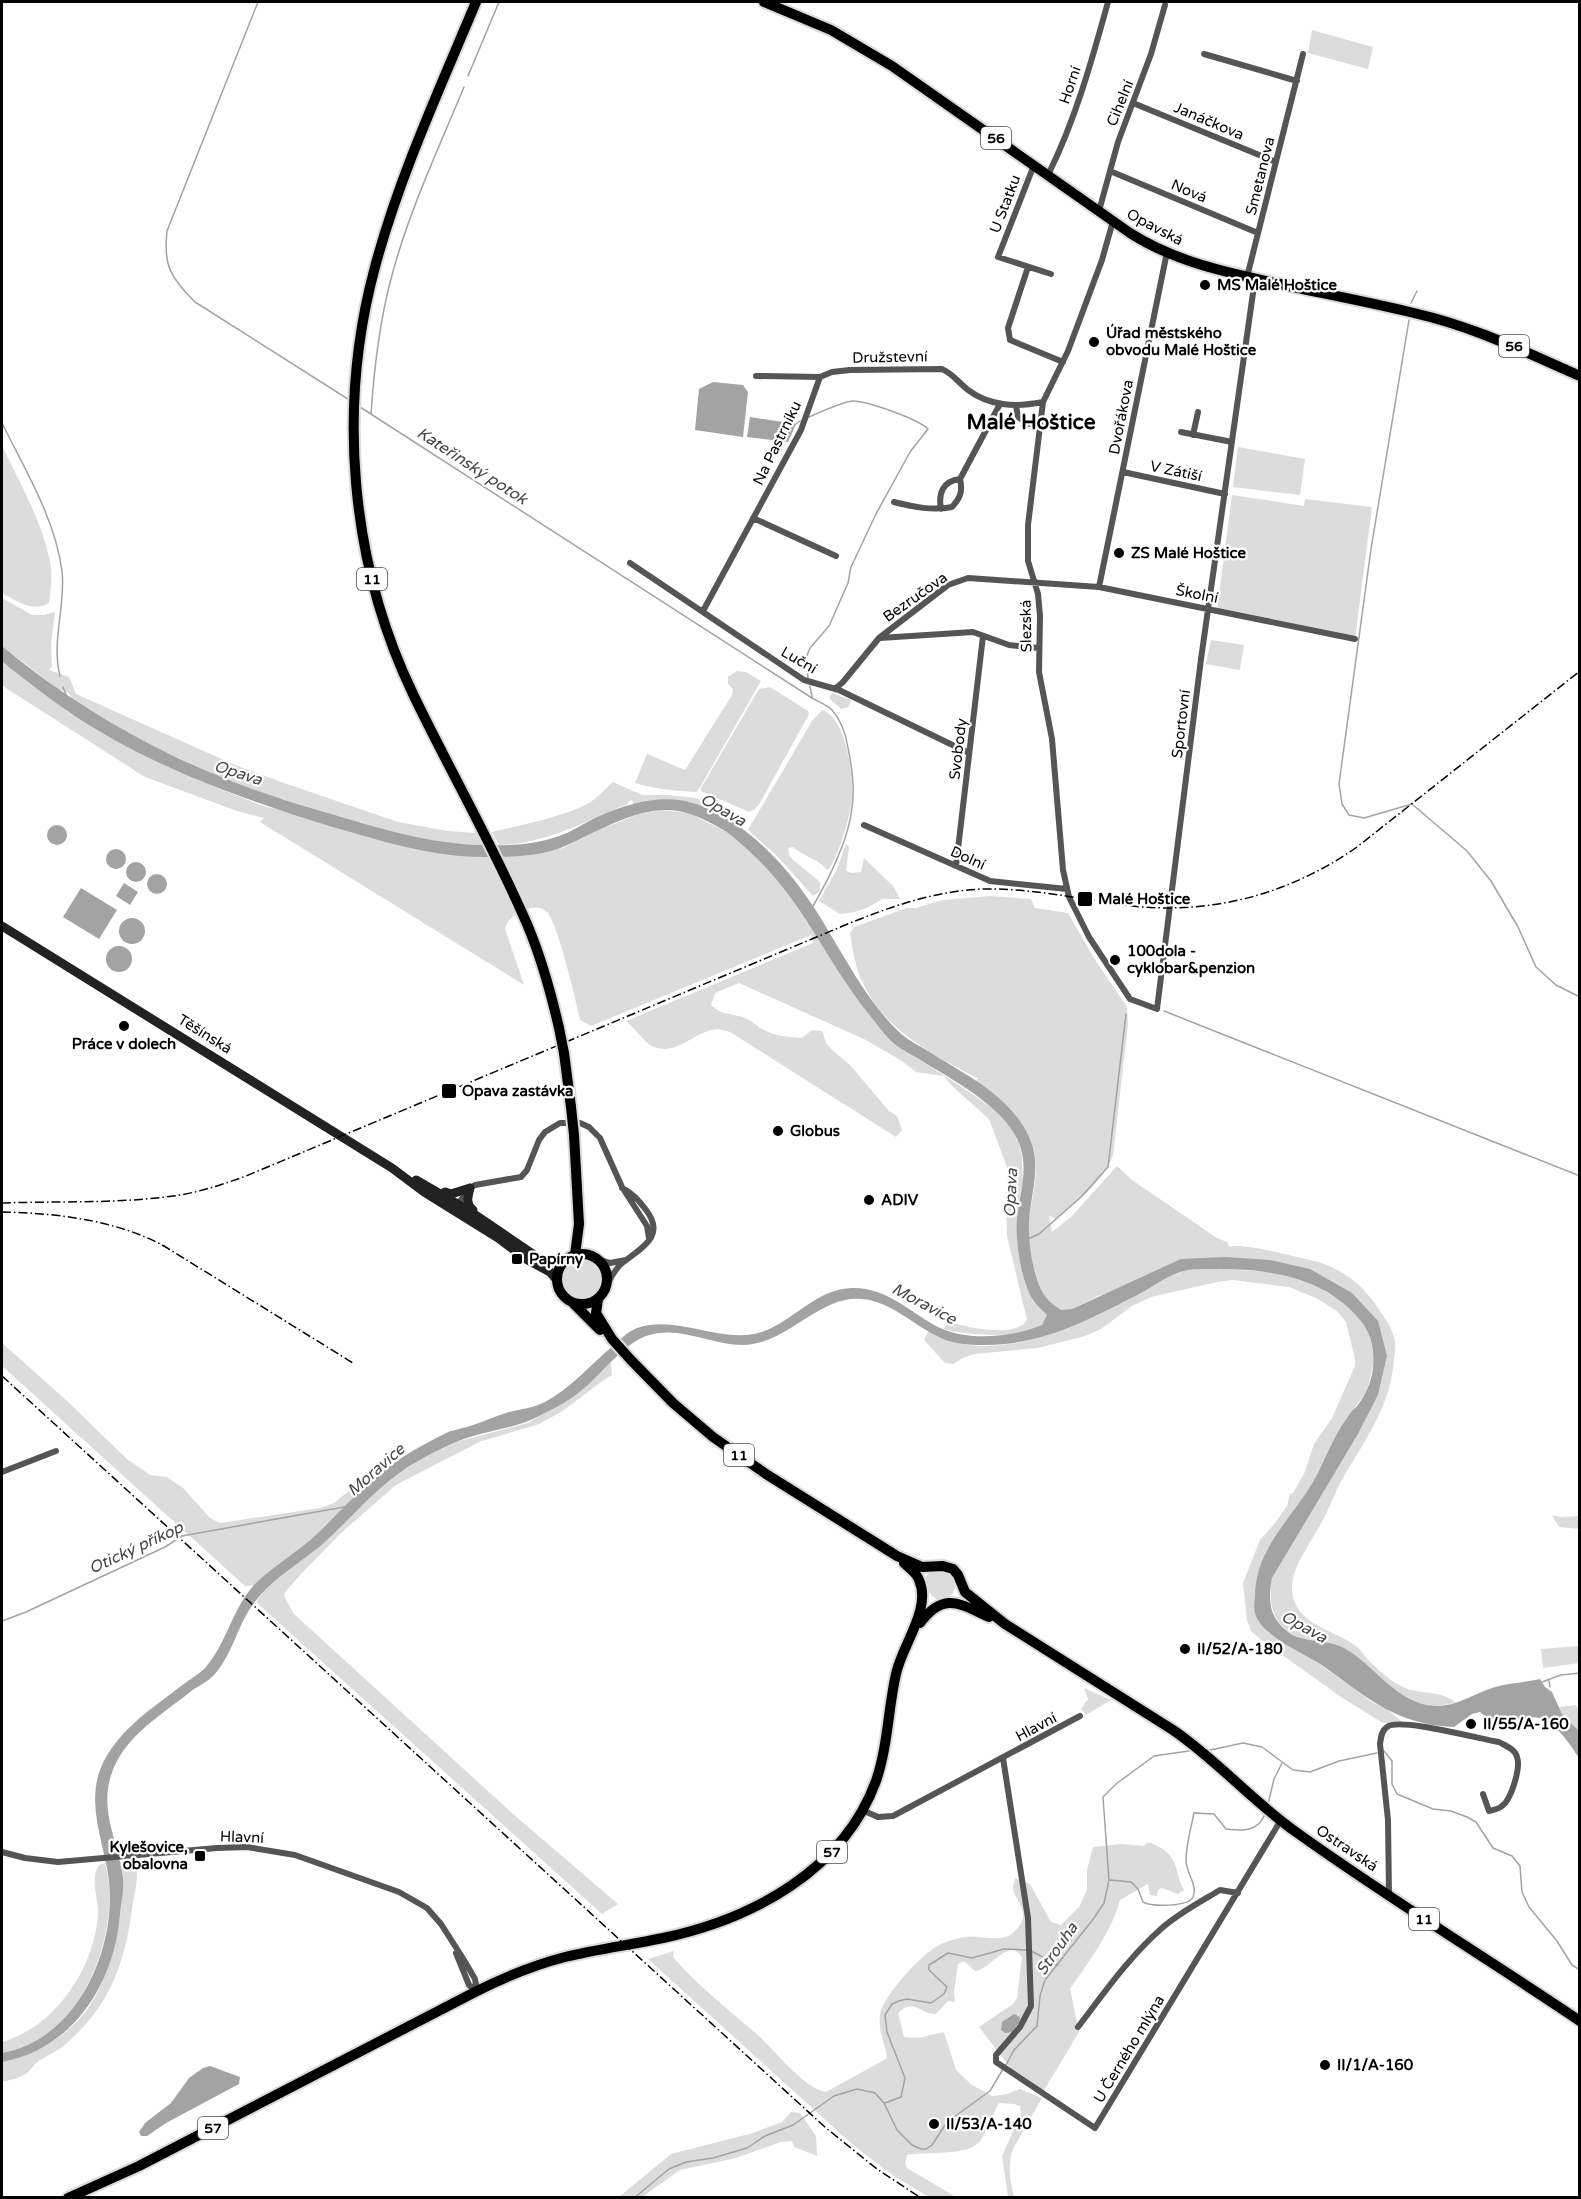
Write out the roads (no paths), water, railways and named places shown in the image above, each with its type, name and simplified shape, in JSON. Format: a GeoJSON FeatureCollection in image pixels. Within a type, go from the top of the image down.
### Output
{"type":"FeatureCollection","features":[{"type":"Feature","properties":{"kind":"main road","name":"11"},"geometry":{"type":"LineString","coordinates":[[477,2],[395,204],[381,244],[369,291],[355,386],[354,431],[358,498],[368,564],[380,609],[396,653],[425,718],[501,866],[528,926],[544,972],[559,1028],[572,1107],[579,1224],[582,1236],[597,1258]]}},
{"type":"Feature","properties":{"kind":"main road","name":"Opavská"},"geometry":{"type":"LineString","coordinates":[[764,2],[831,30],[892,66],[1143,241],[1209,267],[1446,321],[1483,333],[1580,376]]}},
{"type":"Feature","properties":{"kind":"main road","name":"11"},"geometry":{"type":"LineString","coordinates":[[571,1257],[579,1224]]}},
{"type":"Feature","properties":{"kind":"main road","name":"Těšínská"},"geometry":{"type":"LineString","coordinates":[[571,1257],[586,1254],[597,1258]]}},
{"type":"Feature","properties":{"kind":"main road"},"geometry":{"type":"LineString","coordinates":[[557,1280],[559,1269],[571,1257]]}},
{"type":"Feature","properties":{"kind":"main road"},"geometry":{"type":"LineString","coordinates":[[573,1302],[586,1304],[598,1299],[607,1285],[606,1271],[597,1258]]}},
{"type":"Feature","properties":{"kind":"main road","name":"Těšínská"},"geometry":{"type":"LineString","coordinates":[[557,1280],[561,1292],[573,1302]]}},
{"type":"Feature","properties":{"kind":"main road","name":"11"},"geometry":{"type":"LineString","coordinates":[[598,1299],[596,1313],[612,1339],[673,1403],[712,1437],[766,1474],[897,1556],[918,1566],[943,1566],[952,1569],[958,1575],[968,1595],[1005,1624]]}},
{"type":"Feature","properties":{"kind":"main road","name":"11"},"geometry":{"type":"LineString","coordinates":[[573,1302],[603,1333],[612,1339]]}},
{"type":"Feature","properties":{"kind":"main road","name":"11"},"geometry":{"type":"LineString","coordinates":[[897,1556],[916,1575],[930,1601],[962,1604],[1005,1624]]}},
{"type":"Feature","properties":{"kind":"main road"},"geometry":{"type":"LineString","coordinates":[[921,1588],[923,1573],[933,1567]]}},
{"type":"Feature","properties":{"kind":"main road"},"geometry":{"type":"LineString","coordinates":[[945,1604],[958,1593],[960,1583]]}},
{"type":"Feature","properties":{"kind":"main road","name":"57"},"geometry":{"type":"LineString","coordinates":[[68,2198],[139,2166],[466,1996],[473,1988],[492,1984],[534,1966],[568,1957],[683,1933],[758,1905],[800,1881],[824,1860],[845,1836],[862,1810],[881,1766],[895,1680],[921,1610],[921,1588]]}},
{"type":"Feature","properties":{"kind":"main road","name":"57"},"geometry":{"type":"LineString","coordinates":[[908,1640],[926,1614],[934,1607],[945,1604]]}},
{"type":"Feature","properties":{"kind":"main road","name":"Ostravská"},"geometry":{"type":"LineString","coordinates":[[1005,1624],[1188,1740],[1281,1820],[1389,1896],[1580,2020]]}},
{"type":"Feature","properties":{"kind":"street","name":"Horní"},"geometry":{"type":"LineString","coordinates":[[1048,175],[1074,110],[1108,2]]}},
{"type":"Feature","properties":{"kind":"street","name":"Cihelní"},"geometry":{"type":"LineString","coordinates":[[1099,211],[1118,142],[1155,44],[1165,5]]}},
{"type":"Feature","properties":{"kind":"street"},"geometry":{"type":"LineString","coordinates":[[1203,54],[1297,81]]}},
{"type":"Feature","properties":{"kind":"street","name":"Smetanova"},"geometry":{"type":"LineString","coordinates":[[1251,278],[1258,233],[1303,54]]}},
{"type":"Feature","properties":{"kind":"street","name":"Janáčkova"},"geometry":{"type":"LineString","coordinates":[[1133,103],[1276,162]]}},
{"type":"Feature","properties":{"kind":"street","name":"U Statku"},"geometry":{"type":"LineString","coordinates":[[1028,267],[998,257],[1034,165]]}},
{"type":"Feature","properties":{"kind":"street","name":"Nová"},"geometry":{"type":"LineString","coordinates":[[1110,171],[1258,233]]}},
{"type":"Feature","properties":{"kind":"street","name":"Slezská"},"geometry":{"type":"LineString","coordinates":[[1113,221],[1102,260],[1063,362],[1043,402],[1038,426],[1028,525],[1028,561],[1038,594],[1041,616],[1039,648],[1041,686],[1054,753],[1063,870],[1067,890],[1089,937],[1130,999],[1157,1009]]}},
{"type":"Feature","properties":{"kind":"street","name":"Dvořákova"},"geometry":{"type":"LineString","coordinates":[[1099,587],[1167,252]]}},
{"type":"Feature","properties":{"kind":"street"},"geometry":{"type":"LineString","coordinates":[[1051,274],[1028,267],[1008,328],[1009,338],[1013,342],[1063,362]]}},
{"type":"Feature","properties":{"kind":"street","name":"Sportovní"},"geometry":{"type":"LineString","coordinates":[[1157,1009],[1232,442],[1251,278]]}},
{"type":"Feature","properties":{"kind":"street","name":"Družstevní"},"geometry":{"type":"LineString","coordinates":[[756,376],[820,377],[826,373],[842,370],[942,369],[975,394],[1000,404],[1016,406],[1043,402]]}},
{"type":"Feature","properties":{"kind":"street","name":"Na Pastrníku"},"geometry":{"type":"LineString","coordinates":[[703,611],[801,430],[820,377]]}},
{"type":"Feature","properties":{"kind":"street"},"geometry":{"type":"LineString","coordinates":[[894,502],[921,508],[952,507],[960,498],[962,487],[960,479],[1000,404]]}},
{"type":"Feature","properties":{"kind":"street"},"geometry":{"type":"LineString","coordinates":[[1016,406],[1018,417],[1038,426]]}},
{"type":"Feature","properties":{"kind":"street"},"geometry":{"type":"LineString","coordinates":[[1193,435],[1198,412]]}},
{"type":"Feature","properties":{"kind":"street"},"geometry":{"type":"LineString","coordinates":[[1182,432],[1232,442]]}},
{"type":"Feature","properties":{"kind":"street","name":"V Zátiší"},"geometry":{"type":"LineString","coordinates":[[1122,472],[1225,494]]}},
{"type":"Feature","properties":{"kind":"street"},"geometry":{"type":"LineString","coordinates":[[941,509],[939,498],[943,487],[951,480],[960,479]]}},
{"type":"Feature","properties":{"kind":"street"},"geometry":{"type":"LineString","coordinates":[[753,518],[836,556]]}},
{"type":"Feature","properties":{"kind":"street","name":"Luční"},"geometry":{"type":"LineString","coordinates":[[630,563],[801,678],[835,689],[969,753]]}},
{"type":"Feature","properties":{"kind":"street","name":"Bezručova"},"geometry":{"type":"LineString","coordinates":[[835,689],[879,638],[948,585],[968,578],[1033,582]]}},
{"type":"Feature","properties":{"kind":"street","name":"Školní"},"geometry":{"type":"LineString","coordinates":[[1033,582],[1099,587],[1355,639]]}},
{"type":"Feature","properties":{"kind":"street"},"geometry":{"type":"LineString","coordinates":[[879,638],[973,632],[1009,645],[1039,648]]}},
{"type":"Feature","properties":{"kind":"street","name":"Svobody"},"geometry":{"type":"LineString","coordinates":[[956,866],[983,636]]}},
{"type":"Feature","properties":{"kind":"street","name":"Dolní"},"geometry":{"type":"LineString","coordinates":[[864,825],[990,881],[1067,890]]}},
{"type":"Feature","properties":{"kind":"street","name":"Těšínská"},"geometry":{"type":"LineString","coordinates":[[2,926],[544,1260],[554,1262],[571,1257]]}},
{"type":"Feature","properties":{"kind":"street"},"geometry":{"type":"LineString","coordinates":[[407,1175],[419,1178],[447,1193],[456,1193],[481,1183],[521,1177],[528,1167],[541,1136],[554,1125],[568,1122],[585,1125],[600,1138],[622,1187],[647,1226],[649,1238],[643,1250],[629,1258],[615,1271],[607,1285]]}},
{"type":"Feature","properties":{"kind":"street","name":"Těšínská"},"geometry":{"type":"LineString","coordinates":[[392,1167],[424,1192],[456,1206],[526,1259],[550,1272],[557,1280]]}},
{"type":"Feature","properties":{"kind":"street"},"geometry":{"type":"LineString","coordinates":[[456,1206],[470,1188]]}},
{"type":"Feature","properties":{"kind":"street"},"geometry":{"type":"LineString","coordinates":[[470,1188],[468,1201],[471,1209],[518,1240],[523,1247]]}},
{"type":"Feature","properties":{"kind":"street"},"geometry":{"type":"LineString","coordinates":[[597,1258],[610,1263],[629,1258]]}},
{"type":"Feature","properties":{"kind":"street"},"geometry":{"type":"LineString","coordinates":[[2,1472],[56,1451]]}},
{"type":"Feature","properties":{"kind":"street","name":"Hlavní"},"geometry":{"type":"LineString","coordinates":[[862,1810],[880,1818],[893,1816],[1080,1716]]}},
{"type":"Feature","properties":{"kind":"street"},"geometry":{"type":"LineString","coordinates":[[1389,1896],[1388,1820],[1380,1744],[1381,1734],[1387,1726],[1403,1723],[1499,1742],[1507,1746],[1518,1757],[1511,1794],[1502,1807],[1488,1811],[1483,1794]]}},
{"type":"Feature","properties":{"kind":"street","name":"U Černého mlýna"},"geometry":{"type":"LineString","coordinates":[[1003,1758],[1028,1918],[1031,2006],[1020,2027],[996,2055],[996,2062],[1095,2128],[1281,1820]]}},
{"type":"Feature","properties":{"kind":"street","name":"Hlavní"},"geometry":{"type":"LineString","coordinates":[[2,1852],[45,1861],[90,1860],[175,1851],[247,1847],[295,1855],[412,1898],[436,1917],[475,1979],[473,1988]]}},
{"type":"Feature","properties":{"kind":"street"},"geometry":{"type":"LineString","coordinates":[[1078,2027],[1121,1969],[1161,1929],[1182,1912],[1220,1890],[1238,1893]]}},
{"type":"Feature","properties":{"kind":"street","name":"Hlavní"},"geometry":{"type":"LineString","coordinates":[[453,1944],[473,1988]]}},
{"type":"Feature","properties":{"kind":"street"},"geometry":{"type":"LineString","coordinates":[[475,1979],[482,1983],[492,1984]]}},
{"type":"Feature","properties":{"kind":"waterway","name":"Kateřinský potok"},"geometry":{"type":"LineString","coordinates":[[258,2],[167,231],[168,263],[170,271],[195,302],[351,401]]}},
{"type":"Feature","properties":{"kind":"waterway"},"geometry":{"type":"LineString","coordinates":[[468,76],[499,2]]}},
{"type":"Feature","properties":{"kind":"waterway"},"geometry":{"type":"LineString","coordinates":[[371,414],[380,330],[398,254],[424,182],[464,87]]}},
{"type":"Feature","properties":{"kind":"waterway"},"geometry":{"type":"LineString","coordinates":[[1411,303],[1417,291]]}},
{"type":"Feature","properties":{"kind":"waterway"},"geometry":{"type":"LineString","coordinates":[[1409,320],[1371,549],[1339,784],[1342,804],[1349,815],[1364,818],[1412,804],[1467,851],[1491,881],[1518,927],[1536,967],[1556,985],[1580,997]]}},
{"type":"Feature","properties":{"kind":"waterway"},"geometry":{"type":"LineString","coordinates":[[808,678],[806,658],[810,648],[829,626],[848,583],[851,567],[876,514],[910,452],[928,429],[892,411],[853,401],[809,417]]}},
{"type":"Feature","properties":{"kind":"waterway","name":"Kateřinský potok"},"geometry":{"type":"LineString","coordinates":[[360,407],[832,710],[840,723],[847,743],[853,778],[853,800],[843,845],[813,906]]}},
{"type":"Feature","properties":{"kind":"waterway"},"geometry":{"type":"LineString","coordinates":[[796,424],[800,421]]}},
{"type":"Feature","properties":{"kind":"waterway"},"geometry":{"type":"LineString","coordinates":[[2,423],[46,513],[58,551],[63,584],[57,650],[60,676]]}},
{"type":"Feature","properties":{"kind":"waterway"},"geometry":{"type":"LineString","coordinates":[[810,686],[812,697]]}},
{"type":"Feature","properties":{"kind":"waterway"},"geometry":{"type":"LineString","coordinates":[[63,687],[67,697]]}},
{"type":"Feature","properties":{"kind":"waterway"},"geometry":{"type":"LineString","coordinates":[[1164,1011],[1580,1176]]}},
{"type":"Feature","properties":{"kind":"waterway"},"geometry":{"type":"LineString","coordinates":[[1028,1239],[1039,1234],[1081,1197],[1108,1167],[1126,1014]]}},
{"type":"Feature","properties":{"kind":"waterway","name":"Otický příkop"},"geometry":{"type":"LineString","coordinates":[[2,1621],[165,1547],[182,1536],[344,1507]]}},
{"type":"Feature","properties":{"kind":"waterway"},"geometry":{"type":"LineString","coordinates":[[1542,1682],[1561,1675],[1580,1673]]}},
{"type":"Feature","properties":{"kind":"waterway"},"geometry":{"type":"LineString","coordinates":[[1549,1681],[1550,1687]]}},
{"type":"Feature","properties":{"kind":"waterway","name":"Strouha"},"geometry":{"type":"LineString","coordinates":[[1210,1750],[1243,1743],[1262,1747],[1293,1770],[1310,1772],[1339,1761],[1377,1753]]}},
{"type":"Feature","properties":{"kind":"waterway","name":"Strouha"},"geometry":{"type":"LineString","coordinates":[[1006,2065],[1014,2050],[1037,2026],[1040,1996],[1045,1980],[1104,1903],[1109,1880],[1103,1797],[1116,1784],[1154,1756],[1189,1751]]}},
{"type":"Feature","properties":{"kind":"waterway","name":"Strouha"},"geometry":{"type":"LineString","coordinates":[[1382,1752],[1384,1751],[1392,1761],[1392,1784],[1397,1794],[1433,1809],[1451,1811],[1467,1817],[1476,1822],[1493,1848],[1512,1856],[1520,1866],[1522,1892],[1529,1907],[1557,1941],[1572,1965],[1580,1970]]}},
{"type":"Feature","properties":{"kind":"waterway"},"geometry":{"type":"LineString","coordinates":[[1268,1804],[1274,1779],[1282,1763]]}},
{"type":"Feature","properties":{"kind":"waterway"},"geometry":{"type":"LineString","coordinates":[[1110,1880],[1131,1882],[1138,1889],[1143,1902],[1148,1904],[1184,1903],[1193,1897],[1194,1892],[1186,1860],[1194,1813],[1214,1814],[1226,1829],[1238,1830],[1254,1827],[1265,1814]]}},
{"type":"Feature","properties":{"kind":"waterway"},"geometry":{"type":"LineString","coordinates":[[885,2103],[901,2097],[905,2078],[887,2032],[885,2015],[892,2004],[907,1999],[931,2003],[944,1994],[947,1987],[929,1970],[929,1965],[948,1953],[972,1958],[1004,1949],[1027,1950]]}},
{"type":"Feature","properties":{"kind":"waterway"},"geometry":{"type":"LineString","coordinates":[[1031,1951],[1058,1965]]}},
{"type":"Feature","properties":{"kind":"waterway","name":"Strouha"},"geometry":{"type":"LineString","coordinates":[[634,2198],[669,2169],[686,2162],[713,2158],[747,2148],[765,2136],[793,2125],[834,2096],[857,2089],[875,2093],[884,2103],[897,2130],[912,2145],[926,2149],[932,2145],[947,2122],[990,2091],[1003,2069]]}},
{"type":"Feature","properties":{"kind":"railway"},"geometry":{"type":"LineString","coordinates":[[2,1203],[136,1200],[180,1195],[222,1184],[246,1176],[850,923],[898,905],[931,896],[965,890],[1000,889],[1154,908],[1215,904],[1245,899],[1274,890],[1303,878],[1357,847],[1580,671]]}},
{"type":"Feature","properties":{"kind":"railway"},"geometry":{"type":"LineString","coordinates":[[2,1212],[64,1216],[106,1224],[145,1237],[164,1246],[353,1363]]}},
{"type":"Feature","properties":{"kind":"railway"},"geometry":{"type":"LineString","coordinates":[[2,1376],[826,2128],[877,2169],[921,2198]]}},
{"type":"Feature","properties":{"kind":"place","name":"MS Malé Hoštice"},"geometry":{"type":"Point","coordinates":[1205,285]}},
{"type":"Feature","properties":{"kind":"place","name":"Úřad městského obvodu Malé Hoštice"},"geometry":{"type":"Point","coordinates":[1094,342]}},
{"type":"Feature","properties":{"kind":"place","name":"ZS Malé Hoštice"},"geometry":{"type":"Point","coordinates":[1119,553]}},
{"type":"Feature","properties":{"kind":"place","name":"Malé Hoštice"},"geometry":{"type":"Point","coordinates":[1085,899]}},
{"type":"Feature","properties":{"kind":"place","name":"100dola - cyklobar&penzion"},"geometry":{"type":"Point","coordinates":[1115,960]}},
{"type":"Feature","properties":{"kind":"place","name":"Práce v dolech"},"geometry":{"type":"Point","coordinates":[124,1026]}},
{"type":"Feature","properties":{"kind":"place","name":"Opava zastávka"},"geometry":{"type":"Point","coordinates":[449,1091]}},
{"type":"Feature","properties":{"kind":"place","name":"Globus"},"geometry":{"type":"Point","coordinates":[778,1131]}},
{"type":"Feature","properties":{"kind":"place","name":"ADIV"},"geometry":{"type":"Point","coordinates":[869,1200]}},
{"type":"Feature","properties":{"kind":"place","name":"Papírny"},"geometry":{"type":"Point","coordinates":[517,1259]}},
{"type":"Feature","properties":{"kind":"place","name":"II/52/A-180"},"geometry":{"type":"Point","coordinates":[1185,1649]}},
{"type":"Feature","properties":{"kind":"place","name":"II/55/A-160"},"geometry":{"type":"Point","coordinates":[1471,1724]}},
{"type":"Feature","properties":{"kind":"place","name":"Kylešovice, obalovna"},"geometry":{"type":"Point","coordinates":[200,1856]}},
{"type":"Feature","properties":{"kind":"place","name":"II/1/A-160"},"geometry":{"type":"Point","coordinates":[1325,2065]}},
{"type":"Feature","properties":{"kind":"place","name":"II/53/A-140"},"geometry":{"type":"Point","coordinates":[934,2124]}},
{"type":"Feature","properties":{"kind":"district","name":"Malé Hoštice"},"geometry":{"type":"Point","coordinates":[1031,422]}},
{"type":"Feature","properties":{"kind":"water label","name":"Opava"},"geometry":{"type":"Point","coordinates":[238,773]}},
{"type":"Feature","properties":{"kind":"water label","name":"Opava"},"geometry":{"type":"Point","coordinates":[723,810]}},
{"type":"Feature","properties":{"kind":"water label","name":"Opava"},"geometry":{"type":"Point","coordinates":[1011,1193]}},
{"type":"Feature","properties":{"kind":"water label","name":"Moravice"},"geometry":{"type":"Point","coordinates":[924,1304]}},
{"type":"Feature","properties":{"kind":"water label","name":"Moravice"},"geometry":{"type":"Point","coordinates":[376,1470]}},
{"type":"Feature","properties":{"kind":"water label","name":"Opava"},"geometry":{"type":"Point","coordinates":[1304,1627]}}]}
